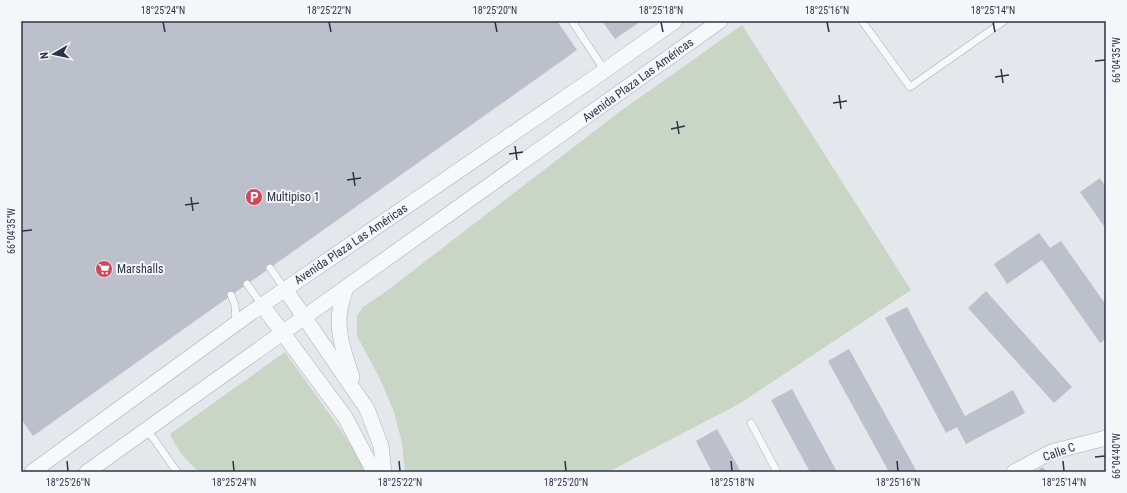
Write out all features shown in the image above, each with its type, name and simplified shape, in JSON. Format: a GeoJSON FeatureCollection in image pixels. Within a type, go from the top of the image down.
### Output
{"type":"FeatureCollection","features":[{"type":"Feature","properties":{"kind":"street","name":"Avenida Plaza Las Américas"},"geometry":{"type":"LineString","coordinates":[[32,472],[262,305],[605,71],[674,21]]}},
{"type":"Feature","properties":{"kind":"street","name":"Avenida Plaza Las Américas"},"geometry":{"type":"LineString","coordinates":[[87,472],[720,21]]}},
{"type":"Feature","properties":{"kind":"street"},"geometry":{"type":"LineString","coordinates":[[346,288],[340,307],[338,320],[339,331],[346,359],[360,398]]}},
{"type":"Feature","properties":{"kind":"street"},"geometry":{"type":"LineString","coordinates":[[285,289],[368,409],[382,446],[384,472]]}},
{"type":"Feature","properties":{"kind":"street"},"geometry":{"type":"LineString","coordinates":[[262,305],[345,417],[374,472]]}},
{"type":"Feature","properties":{"kind":"street","name":"Calle C"},"geometry":{"type":"LineString","coordinates":[[1014,472],[1051,452],[1106,438]]}},
{"type":"Feature","properties":{"kind":"lane"},"geometry":{"type":"LineString","coordinates":[[572,21],[605,71]]}},
{"type":"Feature","properties":{"kind":"lane"},"geometry":{"type":"LineString","coordinates":[[862,21],[910,87],[1004,21]]}},
{"type":"Feature","properties":{"kind":"lane"},"geometry":{"type":"LineString","coordinates":[[270,268],[285,289]]}},
{"type":"Feature","properties":{"kind":"lane"},"geometry":{"type":"LineString","coordinates":[[247,284],[262,305]]}},
{"type":"Feature","properties":{"kind":"lane"},"geometry":{"type":"LineString","coordinates":[[232,295],[235,305],[236,324]]}},
{"type":"Feature","properties":{"kind":"lane"},"geometry":{"type":"LineString","coordinates":[[751,423],[777,472]]}},
{"type":"Feature","properties":{"kind":"lane"},"geometry":{"type":"LineString","coordinates":[[146,430],[177,472]]}},
{"type":"Feature","properties":{"kind":"green space"},"geometry":{"type":"Polygon","coordinates":[[[742,25],[911,290],[739,404],[608,472],[405,472],[402,443],[394,412],[380,379],[357,336],[357,316],[363,307],[384,293],[618,113],[742,25]]]}},
{"type":"Feature","properties":{"kind":"green space"},"geometry":{"type":"Polygon","coordinates":[[[285,352],[341,430],[361,461],[365,472],[199,472],[182,454],[170,434],[285,352]]]}},
{"type":"Feature","properties":{"kind":"building","name":"Multipiso 1"},"geometry":{"type":"Polygon","coordinates":[[[21,21],[557,21],[577,50],[33,436],[21,419],[21,21]]]}},
{"type":"Feature","properties":{"kind":"building"},"geometry":{"type":"Polygon","coordinates":[[[602,21],[641,21],[615,39],[602,21]]]}},
{"type":"Feature","properties":{"kind":"building"},"geometry":{"type":"Polygon","coordinates":[[[1100,178],[1106,187],[1106,229],[1080,192],[1100,178]]]}},
{"type":"Feature","properties":{"kind":"building"},"geometry":{"type":"Polygon","coordinates":[[[1039,233],[1050,248],[1061,241],[1106,305],[1106,339],[1100,343],[1042,260],[1007,284],[994,264],[1039,233]]]}},
{"type":"Feature","properties":{"kind":"building"},"geometry":{"type":"Polygon","coordinates":[[[986,291],[1072,387],[1054,403],[968,308],[986,291]]]}},
{"type":"Feature","properties":{"kind":"building"},"geometry":{"type":"Polygon","coordinates":[[[907,307],[965,416],[1013,390],[1025,413],[966,444],[957,427],[946,433],[885,318],[907,307]]]}},
{"type":"Feature","properties":{"kind":"building"},"geometry":{"type":"Polygon","coordinates":[[[849,349],[917,472],[889,472],[828,361],[849,349]]]}},
{"type":"Feature","properties":{"kind":"building"},"geometry":{"type":"Polygon","coordinates":[[[792,389],[837,472],[810,472],[771,400],[792,389]]]}},
{"type":"Feature","properties":{"kind":"building"},"geometry":{"type":"Polygon","coordinates":[[[717,429],[741,472],[712,472],[696,441],[717,429]]]}},
{"type":"Feature","properties":{"kind":"building"},"geometry":{"type":"Polygon","coordinates":[[[1043,467],[1046,472],[1035,472],[1043,467]]]}},
{"type":"Feature","properties":{"kind":"place","name":"Multipiso 1"},"geometry":{"type":"Point","coordinates":[254,197]}},
{"type":"Feature","properties":{"kind":"place","name":"Marshalls"},"geometry":{"type":"Point","coordinates":[104,269]}}]}
